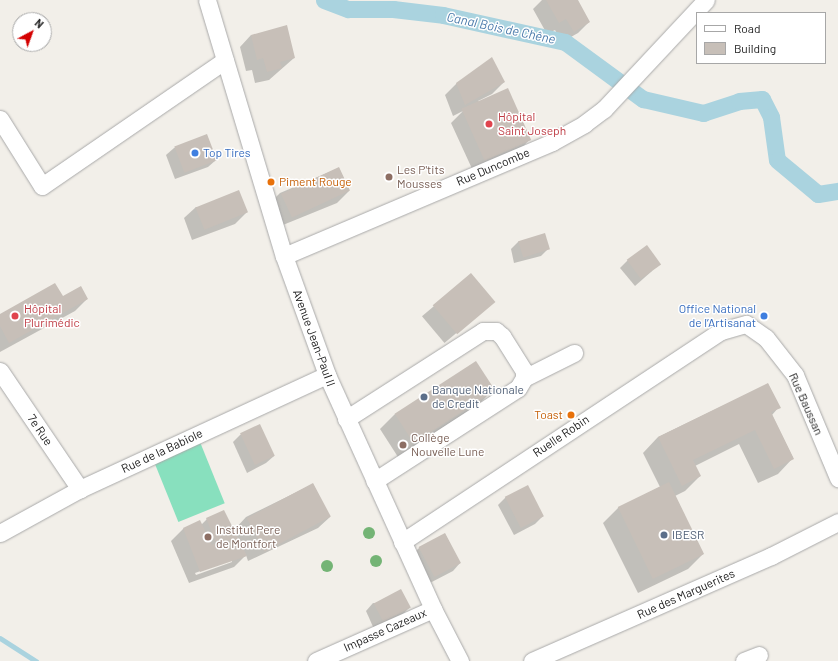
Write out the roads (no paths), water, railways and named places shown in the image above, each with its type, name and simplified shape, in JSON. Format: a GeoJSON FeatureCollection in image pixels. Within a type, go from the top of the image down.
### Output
{"type":"FeatureCollection","features":[{"type":"Feature","properties":{"kind":"street","name":"Avenue Jean-Paul II"},"geometry":{"type":"LineString","coordinates":[[207,0],[284,256],[327,375],[433,609],[460,661]]}},
{"type":"Feature","properties":{"kind":"street","name":"Rue Duncombe"},"geometry":{"type":"LineString","coordinates":[[284,256],[552,142],[604,109],[706,0]]}},
{"type":"Feature","properties":{"kind":"street"},"geometry":{"type":"LineString","coordinates":[[0,119],[42,186],[225,60]]}},
{"type":"Feature","properties":{"kind":"street","name":"Rue Baussan"},"geometry":{"type":"LineString","coordinates":[[721,331],[746,324],[766,338],[795,375],[838,478]]}},
{"type":"Feature","properties":{"kind":"street"},"geometry":{"type":"LineString","coordinates":[[346,419],[483,331],[496,331],[502,336],[524,371],[524,378],[518,388],[374,481]]}},
{"type":"Feature","properties":{"kind":"street","name":"Ruelle Robin"},"geometry":{"type":"LineString","coordinates":[[402,542],[721,331]]}},
{"type":"Feature","properties":{"kind":"street"},"geometry":{"type":"LineString","coordinates":[[524,378],[574,353]]}},
{"type":"Feature","properties":{"kind":"street","name":"7e Rue"},"geometry":{"type":"LineString","coordinates":[[0,372],[80,489]]}},
{"type":"Feature","properties":{"kind":"street","name":"Rue de la Babiole"},"geometry":{"type":"LineString","coordinates":[[0,533],[80,489],[327,375]]}},
{"type":"Feature","properties":{"kind":"street","name":"Rue des Marguerites"},"geometry":{"type":"LineString","coordinates":[[532,661],[771,556],[838,522]]}},
{"type":"Feature","properties":{"kind":"street","name":"Impasse Cazeaux"},"geometry":{"type":"LineString","coordinates":[[316,661],[433,609]]}},
{"type":"Feature","properties":{"kind":"waterway","name":"Canal Bois de Chêne"},"geometry":{"type":"LineString","coordinates":[[324,0],[348,9],[393,9],[443,15],[565,42],[643,99],[703,113],[739,101],[762,99],[771,117],[777,160],[818,194],[838,191]]}},
{"type":"Feature","properties":{"kind":"waterway"},"geometry":{"type":"LineString","coordinates":[[0,638],[36,661]]}},
{"type":"Feature","properties":{"kind":"place","name":"Hôpital Saint Joseph"},"geometry":{"type":"Point","coordinates":[489,124]}},
{"type":"Feature","properties":{"kind":"place","name":"Top Tires"},"geometry":{"type":"Point","coordinates":[195,153]}},
{"type":"Feature","properties":{"kind":"place","name":"Les P'tits Mousses"},"geometry":{"type":"Point","coordinates":[389,177]}},
{"type":"Feature","properties":{"kind":"place","name":"Piment Rouge"},"geometry":{"type":"Point","coordinates":[271,182]}},
{"type":"Feature","properties":{"kind":"place","name":"Hôpital Plurimédic"},"geometry":{"type":"Point","coordinates":[15,316]}},
{"type":"Feature","properties":{"kind":"place","name":"Office National de l’Artisanat"},"geometry":{"type":"Point","coordinates":[764,316]}},
{"type":"Feature","properties":{"kind":"place","name":"Banque Nationale de Credit"},"geometry":{"type":"Point","coordinates":[424,397]}},
{"type":"Feature","properties":{"kind":"place","name":"Toast"},"geometry":{"type":"Point","coordinates":[571,415]}},
{"type":"Feature","properties":{"kind":"place","name":"Collège Nouvelle Lune"},"geometry":{"type":"Point","coordinates":[403,445]}},
{"type":"Feature","properties":{"kind":"place","name":"IBESR"},"geometry":{"type":"Point","coordinates":[664,535]}},
{"type":"Feature","properties":{"kind":"place","name":"Institut Pere de Montfort"},"geometry":{"type":"Point","coordinates":[208,537]}}]}
